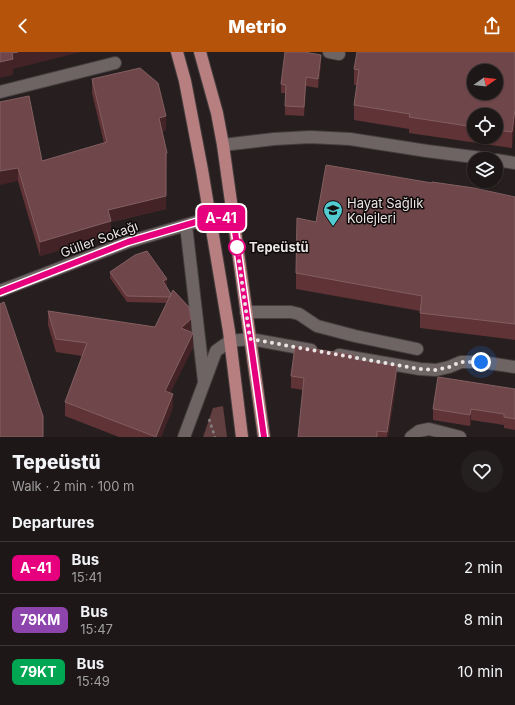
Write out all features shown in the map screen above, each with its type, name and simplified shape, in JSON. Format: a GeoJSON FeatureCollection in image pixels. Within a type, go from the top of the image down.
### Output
{"type":"FeatureCollection","features":[{"type":"Feature","properties":{"kind":"main road"},"geometry":{"type":"LineString","coordinates":[[177,52],[188,97],[202,170],[230,341],[242,437]]}},
{"type":"Feature","properties":{"kind":"main road"},"geometry":{"type":"LineString","coordinates":[[200,52],[217,113],[223,145],[264,437]]}},
{"type":"Feature","properties":{"kind":"main road"},"geometry":{"type":"LineString","coordinates":[[210,219],[233,217]]}},
{"type":"Feature","properties":{"kind":"street"},"geometry":{"type":"LineString","coordinates":[[0,92],[115,63]]}},
{"type":"Feature","properties":{"kind":"street"},"geometry":{"type":"LineString","coordinates":[[223,145],[274,139],[350,139],[467,156]]}},
{"type":"Feature","properties":{"kind":"street"},"geometry":{"type":"LineString","coordinates":[[503,161],[515,163]]}},
{"type":"Feature","properties":{"kind":"street","name":"Güller Sokağı"},"geometry":{"type":"LineString","coordinates":[[0,292],[128,242],[210,219]]}},
{"type":"Feature","properties":{"kind":"street"},"geometry":{"type":"LineString","coordinates":[[186,225],[204,383]]}},
{"type":"Feature","properties":{"kind":"street"},"geometry":{"type":"LineString","coordinates":[[246,312],[291,312],[299,314],[317,326],[355,336],[417,349]]}},
{"type":"Feature","properties":{"kind":"street"},"geometry":{"type":"LineString","coordinates":[[184,437],[216,351],[230,341],[250,339],[428,370],[436,370],[461,362],[481,362],[515,367]]}},
{"type":"Feature","properties":{"kind":"street"},"geometry":{"type":"LineString","coordinates":[[411,437],[419,430],[429,429],[460,437]]}},
{"type":"Feature","properties":{"kind":"shaded area"},"geometry":{"type":"Polygon","coordinates":[[[223,406],[227,437],[203,437],[213,408],[223,406]]]}},
{"type":"Feature","properties":{"kind":"building"},"geometry":{"type":"Polygon","coordinates":[[[0,52],[18,52],[12,53],[13,59],[0,62],[0,52]]]}},
{"type":"Feature","properties":{"kind":"building"},"geometry":{"type":"Polygon","coordinates":[[[285,52],[304,52],[321,55],[318,79],[306,77],[304,107],[285,106],[286,85],[281,84],[285,52]]]}},
{"type":"Feature","properties":{"kind":"building"},"geometry":{"type":"Polygon","coordinates":[[[357,52],[515,52],[515,109],[512,132],[503,131],[503,108],[467,108],[467,126],[409,117],[410,114],[354,105],[359,70],[354,69],[357,52]]]}},
{"type":"Feature","properties":{"kind":"building"},"geometry":{"type":"Polygon","coordinates":[[[140,68],[158,83],[166,116],[159,118],[167,153],[166,196],[108,210],[111,221],[40,242],[18,168],[0,171],[0,102],[29,96],[42,161],[107,142],[92,79],[140,68]]]}},
{"type":"Feature","properties":{"kind":"building"},"geometry":{"type":"Polygon","coordinates":[[[326,165],[432,183],[474,188],[515,197],[515,324],[420,313],[422,296],[296,273],[297,218],[316,222],[326,165]]]}},
{"type":"Feature","properties":{"kind":"building"},"geometry":{"type":"Polygon","coordinates":[[[147,251],[167,279],[163,281],[171,294],[170,297],[127,296],[110,272],[135,255],[147,251]]]}},
{"type":"Feature","properties":{"kind":"building"},"geometry":{"type":"Polygon","coordinates":[[[173,290],[189,307],[191,319],[181,328],[193,333],[165,391],[173,394],[156,437],[65,402],[87,343],[56,339],[48,311],[155,327],[173,290]]]}},
{"type":"Feature","properties":{"kind":"building"},"geometry":{"type":"Polygon","coordinates":[[[4,302],[43,416],[43,437],[0,437],[0,304],[4,302]]]}},
{"type":"Feature","properties":{"kind":"building"},"geometry":{"type":"Polygon","coordinates":[[[295,346],[354,355],[354,359],[397,366],[387,432],[377,431],[377,437],[298,437],[304,378],[291,376],[295,346]]]}},
{"type":"Feature","properties":{"kind":"building"},"geometry":{"type":"Polygon","coordinates":[[[438,377],[515,389],[515,419],[504,417],[504,414],[471,409],[470,415],[433,409],[438,377]]]}},
{"type":"Feature","properties":{"kind":"bus line","name":"A-41"},"geometry":{"type":"LineString","coordinates":[[0,292],[65,265],[128,242],[196,222],[233,217],[264,437]]}},
{"type":"Feature","properties":{"kind":"place","name":"Hayat Sağlık Kolejleri"},"geometry":{"type":"Point","coordinates":[333,227]}},
{"type":"Feature","properties":{"kind":"place","name":"Tepeüstü"},"geometry":{"type":"Point","coordinates":[237,247]}},
{"type":"Feature","properties":{"kind":"route"},"geometry":{"type":"LineString","coordinates":[[237,247],[250,339],[420,369],[436,370],[461,362],[481,362]]}}]}
